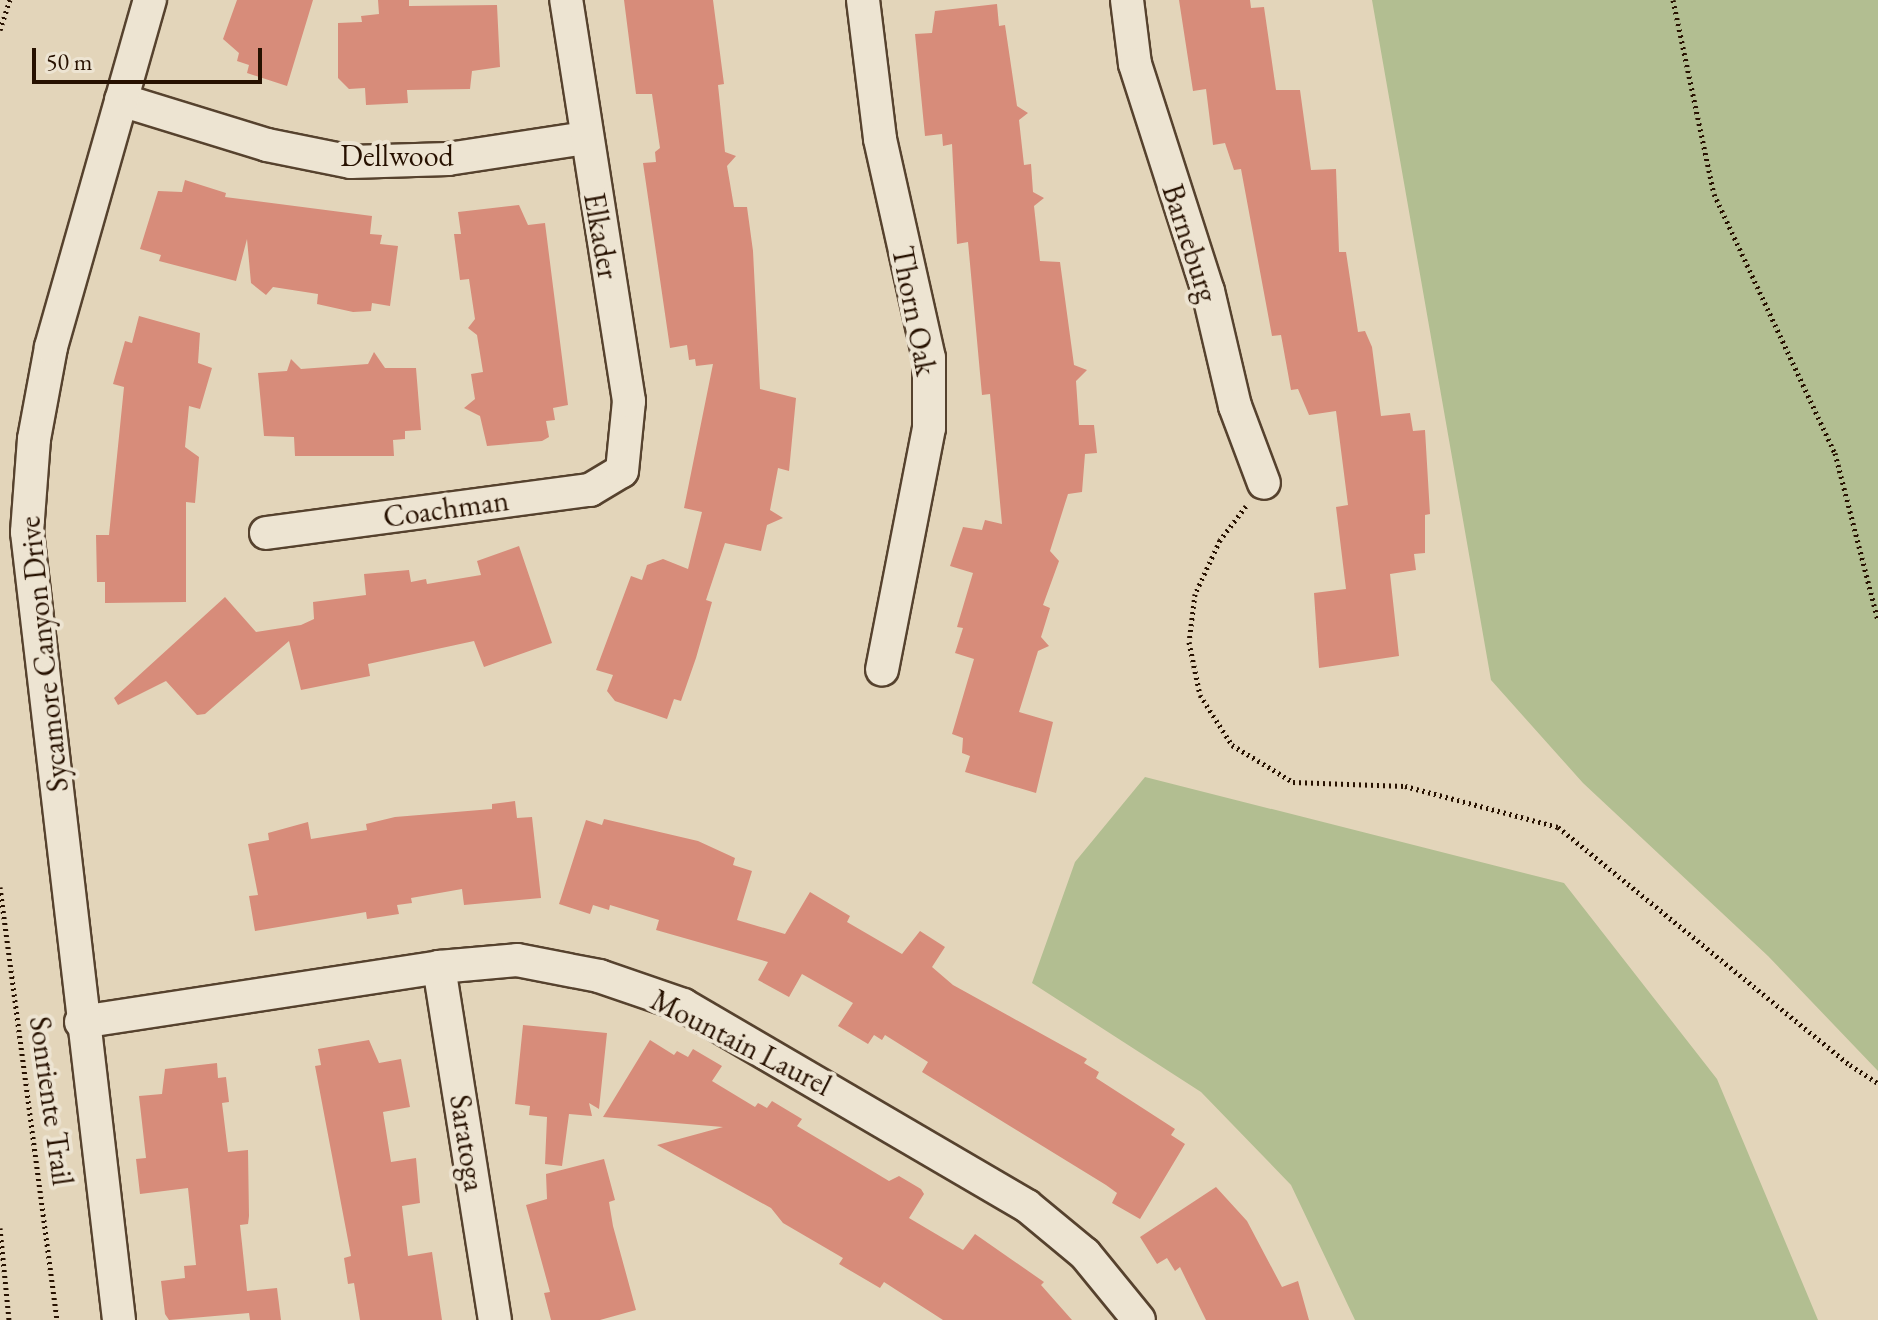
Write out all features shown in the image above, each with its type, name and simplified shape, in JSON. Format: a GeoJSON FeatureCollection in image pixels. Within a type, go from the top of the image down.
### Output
{"type":"FeatureCollection","features":[{"type":"Feature","properties":{"kind":"street","name":"Sycamore Canyon Drive"},"geometry":{"type":"LineString","coordinates":[[119,1320],[81,1022],[27,532],[34,439],[51,347],[150,0]]}},
{"type":"Feature","properties":{"kind":"street","name":"Elkader"},"geometry":{"type":"LineString","coordinates":[[566,0],[585,138],[629,401],[622,471]]}},
{"type":"Feature","properties":{"kind":"street","name":"Thorn Oak"},"geometry":{"type":"LineString","coordinates":[[863,0],[880,139],[929,358],[929,428],[882,669]]}},
{"type":"Feature","properties":{"kind":"street","name":"Barneburg"},"geometry":{"type":"LineString","coordinates":[[1127,0],[1135,64],[1208,291],[1235,406],[1264,483]]}},
{"type":"Feature","properties":{"kind":"street","name":"Dellwood"},"geometry":{"type":"LineString","coordinates":[[121,100],[267,145],[351,162],[448,159],[585,138]]}},
{"type":"Feature","properties":{"kind":"street","name":"Coachman"},"geometry":{"type":"LineString","coordinates":[[266,533],[590,490],[622,471]]}},
{"type":"Feature","properties":{"kind":"street","name":"Mountain Laurel"},"geometry":{"type":"LineString","coordinates":[[81,1022],[439,967],[517,960],[599,976],[683,1005],[1027,1206],[1085,1254],[1139,1320]]}},
{"type":"Feature","properties":{"kind":"street","name":"Saratoga"},"geometry":{"type":"LineString","coordinates":[[439,967],[495,1320]]}},
{"type":"Feature","properties":{"kind":"path"},"geometry":{"type":"LineString","coordinates":[[0,30],[10,0]]}},
{"type":"Feature","properties":{"kind":"path"},"geometry":{"type":"LineString","coordinates":[[1673,0],[1714,194],[1835,453],[1878,621]]}},
{"type":"Feature","properties":{"kind":"path"},"geometry":{"type":"LineString","coordinates":[[1264,483],[1220,540],[1195,594],[1189,642],[1200,695],[1232,745],[1293,782],[1405,786],[1558,827],[1850,1065],[1878,1083]]}},
{"type":"Feature","properties":{"kind":"path","name":"Sonriente Trail"},"geometry":{"type":"LineString","coordinates":[[0,887],[57,1320]]}},
{"type":"Feature","properties":{"kind":"path"},"geometry":{"type":"LineString","coordinates":[[0,1228],[9,1320]]}},
{"type":"Feature","properties":{"kind":"green space"},"geometry":{"type":"Polygon","coordinates":[[[1372,0],[1878,0],[1878,1071],[1768,956],[1583,783],[1491,680],[1372,0]]]}},
{"type":"Feature","properties":{"kind":"green space"},"geometry":{"type":"Polygon","coordinates":[[[1145,777],[1564,883],[1717,1079],[1818,1320],[1355,1320],[1291,1185],[1201,1092],[1032,983],[1075,862],[1145,777]]]}},
{"type":"Feature","properties":{"kind":"building"},"geometry":{"type":"Polygon","coordinates":[[[237,0],[313,0],[287,86],[247,73],[249,65],[237,61],[239,53],[223,39],[237,0]]]}},
{"type":"Feature","properties":{"kind":"building"},"geometry":{"type":"Polygon","coordinates":[[[378,0],[409,0],[409,6],[497,5],[500,67],[472,71],[470,89],[407,90],[408,103],[366,105],[365,88],[349,89],[338,78],[338,23],[362,22],[361,16],[379,14],[378,0]]]}},
{"type":"Feature","properties":{"kind":"building"},"geometry":{"type":"Polygon","coordinates":[[[624,0],[713,0],[724,84],[718,85],[725,152],[736,156],[727,166],[734,207],[747,207],[753,251],[760,389],[796,398],[789,471],[778,468],[770,510],[783,518],[767,525],[761,551],[725,543],[706,600],[712,602],[696,658],[681,701],[674,699],[667,719],[615,701],[607,691],[613,675],[596,670],[631,576],[642,580],[647,565],[663,559],[688,569],[702,512],[684,508],[713,364],[696,366],[695,359],[689,360],[687,345],[670,348],[643,163],[656,162],[655,152],[660,148],[652,94],[636,94],[624,0]]]}},
{"type":"Feature","properties":{"kind":"building"},"geometry":{"type":"Polygon","coordinates":[[[1179,0],[1250,0],[1251,8],[1264,7],[1276,90],[1300,90],[1311,170],[1336,169],[1339,252],[1346,252],[1358,332],[1365,331],[1372,347],[1381,416],[1410,413],[1413,431],[1425,430],[1430,514],[1425,515],[1425,553],[1414,554],[1416,570],[1390,574],[1399,656],[1319,668],[1314,593],[1346,589],[1336,507],[1348,505],[1336,411],[1309,415],[1298,389],[1291,390],[1281,335],[1272,336],[1241,169],[1234,170],[1225,143],[1213,145],[1206,89],[1193,91],[1179,0]]]}},
{"type":"Feature","properties":{"kind":"building"},"geometry":{"type":"Polygon","coordinates":[[[997,4],[999,26],[1005,25],[1017,106],[1028,113],[1019,120],[1024,165],[1031,164],[1033,192],[1044,198],[1034,206],[1040,261],[1060,262],[1074,365],[1087,370],[1076,381],[1079,425],[1094,425],[1097,453],[1085,454],[1082,492],[1068,494],[1050,551],[1059,561],[1043,605],[1050,608],[1041,637],[1049,646],[1038,651],[1019,712],[1053,722],[1036,793],[965,772],[970,756],[962,753],[963,738],[952,734],[974,659],[955,653],[963,628],[957,627],[973,573],[950,566],[963,527],[982,530],[985,520],[1002,524],[990,394],[982,395],[968,242],[957,244],[952,144],[943,146],[942,134],[925,136],[915,34],[932,33],[935,11],[997,4]]]}},
{"type":"Feature","properties":{"kind":"building"},"geometry":{"type":"Polygon","coordinates":[[[185,180],[226,193],[225,197],[372,216],[370,234],[382,235],[380,244],[398,246],[390,306],[372,303],[371,311],[353,312],[317,304],[318,294],[273,287],[266,295],[251,283],[247,239],[236,281],[159,261],[161,255],[140,249],[158,191],[182,192],[185,180]]]}},
{"type":"Feature","properties":{"kind":"building"},"geometry":{"type":"Polygon","coordinates":[[[519,205],[528,225],[545,223],[568,405],[553,408],[555,420],[546,421],[549,437],[542,441],[487,446],[480,416],[464,408],[475,399],[471,374],[483,372],[477,335],[468,328],[475,319],[469,279],[460,280],[454,234],[461,234],[458,212],[519,205]]]}},
{"type":"Feature","properties":{"kind":"building"},"geometry":{"type":"Polygon","coordinates":[[[139,316],[200,333],[198,363],[212,368],[200,409],[189,406],[185,447],[199,457],[195,503],[186,502],[186,602],[105,603],[105,582],[97,582],[96,535],[109,535],[124,387],[113,384],[125,341],[132,343],[139,316]]]}},
{"type":"Feature","properties":{"kind":"building"},"geometry":{"type":"Polygon","coordinates":[[[374,352],[385,368],[416,368],[421,430],[405,431],[405,439],[393,440],[394,456],[295,456],[294,437],[264,436],[258,373],[287,371],[291,359],[301,369],[368,364],[374,352]]]}},
{"type":"Feature","properties":{"kind":"building"},"geometry":{"type":"Polygon","coordinates":[[[519,546],[552,643],[484,667],[474,641],[368,664],[370,676],[301,690],[289,641],[205,714],[197,715],[166,681],[118,705],[114,698],[225,597],[256,632],[301,625],[314,619],[313,602],[366,595],[364,574],[409,570],[411,582],[426,579],[427,584],[481,575],[477,561],[519,546]]]}},
{"type":"Feature","properties":{"kind":"building"},"geometry":{"type":"Polygon","coordinates":[[[515,801],[517,818],[532,817],[541,898],[464,905],[462,889],[411,898],[412,903],[397,905],[399,914],[367,919],[366,912],[255,931],[249,896],[258,895],[248,844],[269,840],[268,833],[308,822],[311,839],[367,830],[366,824],[395,817],[492,809],[492,804],[515,801]]]}},
{"type":"Feature","properties":{"kind":"building"},"geometry":{"type":"Polygon","coordinates":[[[604,819],[698,841],[735,858],[733,865],[752,871],[737,920],[785,934],[810,892],[850,916],[847,922],[902,954],[920,931],[945,947],[932,967],[953,985],[1087,1059],[1084,1063],[1099,1072],[1096,1078],[1175,1129],[1171,1135],[1185,1144],[1140,1219],[1112,1203],[1117,1193],[1106,1185],[922,1072],[928,1062],[885,1035],[882,1040],[874,1035],[868,1044],[838,1026],[853,1003],[802,974],[789,997],[758,980],[768,962],[656,930],[659,920],[610,905],[609,910],[593,905],[590,914],[559,904],[586,820],[602,825],[604,819]]]}},
{"type":"Feature","properties":{"kind":"building"},"geometry":{"type":"Polygon","coordinates":[[[523,1025],[607,1033],[599,1109],[589,1103],[592,1116],[569,1114],[562,1166],[545,1164],[547,1117],[529,1115],[530,1106],[515,1104],[523,1025]]]}},
{"type":"Feature","properties":{"kind":"building"},"geometry":{"type":"Polygon","coordinates":[[[369,1040],[379,1063],[401,1059],[410,1107],[383,1112],[391,1162],[416,1158],[420,1203],[402,1206],[408,1256],[432,1252],[442,1320],[360,1320],[354,1283],[348,1284],[344,1258],[351,1256],[315,1066],[321,1065],[318,1049],[369,1040]]]}},
{"type":"Feature","properties":{"kind":"building"},"geometry":{"type":"Polygon","coordinates":[[[650,1040],[674,1055],[677,1051],[688,1057],[693,1049],[722,1066],[712,1081],[755,1107],[758,1103],[767,1108],[772,1101],[802,1119],[797,1126],[889,1181],[899,1176],[921,1189],[924,1194],[909,1218],[963,1250],[975,1234],[1044,1282],[1041,1285],[1072,1320],[943,1320],[884,1282],[880,1288],[839,1264],[843,1258],[783,1223],[771,1208],[657,1145],[723,1127],[603,1117],[650,1040]]]}},
{"type":"Feature","properties":{"kind":"building"},"geometry":{"type":"Polygon","coordinates":[[[217,1063],[218,1078],[226,1077],[229,1102],[222,1103],[228,1152],[248,1150],[249,1216],[248,1224],[240,1225],[247,1291],[277,1288],[281,1320],[250,1320],[249,1313],[169,1320],[165,1314],[161,1281],[185,1278],[184,1266],[196,1265],[188,1188],[140,1194],[136,1159],[146,1158],[139,1096],[162,1094],[165,1069],[217,1063]]]}},
{"type":"Feature","properties":{"kind":"building"},"geometry":{"type":"Polygon","coordinates":[[[604,1159],[615,1200],[609,1202],[613,1226],[636,1310],[600,1320],[551,1320],[544,1293],[550,1292],[526,1205],[547,1199],[546,1174],[604,1159]]]}},
{"type":"Feature","properties":{"kind":"building"},"geometry":{"type":"Polygon","coordinates":[[[1216,1187],[1247,1221],[1282,1287],[1298,1281],[1309,1320],[1206,1320],[1180,1267],[1175,1271],[1167,1258],[1157,1264],[1140,1237],[1216,1187]]]}}]}
